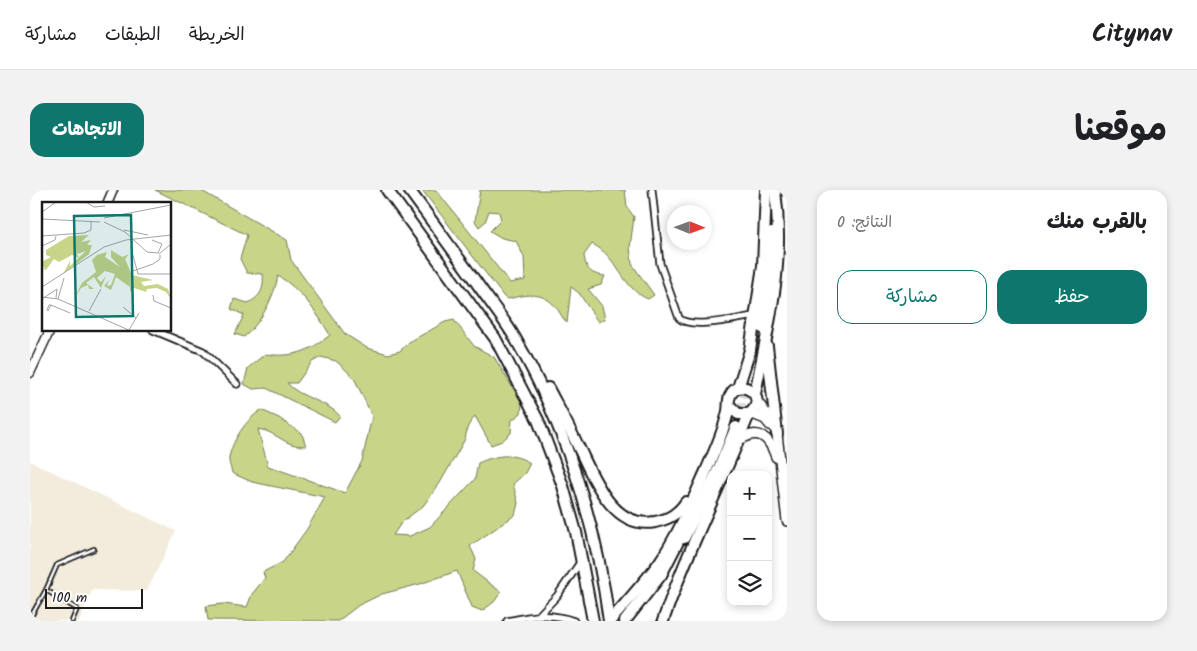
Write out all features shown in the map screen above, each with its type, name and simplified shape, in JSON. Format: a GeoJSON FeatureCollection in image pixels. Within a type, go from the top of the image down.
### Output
{"type":"FeatureCollection","features":[{"type":"Feature","properties":{"kind":"highway"},"geometry":{"type":"LineString","coordinates":[[387,190],[495,338],[517,376],[538,420],[560,478],[582,559],[593,621]]}},
{"type":"Feature","properties":{"kind":"highway"},"geometry":{"type":"LineString","coordinates":[[409,190],[547,386],[601,492],[620,513],[639,522],[662,521],[680,511],[700,483]]}},
{"type":"Feature","properties":{"kind":"highway"},"geometry":{"type":"LineString","coordinates":[[609,621],[629,600],[659,562],[700,483],[722,434],[730,396],[738,388],[746,369],[764,253],[766,190]]}},
{"type":"Feature","properties":{"kind":"highway"},"geometry":{"type":"LineString","coordinates":[[661,575],[698,502],[731,425],[755,408],[778,266],[774,190]]}},
{"type":"Feature","properties":{"kind":"highway"},"geometry":{"type":"LineString","coordinates":[[750,380],[761,332],[770,268],[774,190]]}},
{"type":"Feature","properties":{"kind":"highway"},"geometry":{"type":"LineString","coordinates":[[515,338],[554,416],[575,474],[595,546],[609,621]]}},
{"type":"Feature","properties":{"kind":"highway"},"geometry":{"type":"LineString","coordinates":[[766,339],[777,434]]}},
{"type":"Feature","properties":{"kind":"highway"},"geometry":{"type":"LineString","coordinates":[[738,388],[746,388],[756,398]]}},
{"type":"Feature","properties":{"kind":"highway"},"geometry":{"type":"LineString","coordinates":[[729,404],[734,412],[747,414]]}},
{"type":"Feature","properties":{"kind":"highway"},"geometry":{"type":"LineString","coordinates":[[664,621],[682,568],[738,442],[747,414]]}},
{"type":"Feature","properties":{"kind":"highway"},"geometry":{"type":"LineString","coordinates":[[664,621],[682,562],[705,498],[736,427]]}},
{"type":"Feature","properties":{"kind":"highway"},"geometry":{"type":"LineString","coordinates":[[628,617],[674,556],[705,498]]}},
{"type":"Feature","properties":{"kind":"main road"},"geometry":{"type":"LineString","coordinates":[[108,202],[113,190]]}},
{"type":"Feature","properties":{"kind":"main road"},"geometry":{"type":"LineString","coordinates":[[30,373],[50,331]]}},
{"type":"Feature","properties":{"kind":"main road"},"geometry":{"type":"LineString","coordinates":[[756,398],[772,421],[777,434],[787,521]]}},
{"type":"Feature","properties":{"kind":"main road"},"geometry":{"type":"LineString","coordinates":[[747,414],[762,417],[770,426],[777,458],[780,489],[784,501]]}},
{"type":"Feature","properties":{"kind":"main road"},"geometry":{"type":"LineString","coordinates":[[738,442],[751,435],[764,436],[770,442],[777,458]]}},
{"type":"Feature","properties":{"kind":"street"},"geometry":{"type":"LineString","coordinates":[[652,190],[660,264],[679,318],[685,323],[700,323],[755,316]]}},
{"type":"Feature","properties":{"kind":"street"},"geometry":{"type":"LineString","coordinates":[[155,331],[203,351],[237,384]]}},
{"type":"Feature","properties":{"kind":"street"},"geometry":{"type":"LineString","coordinates":[[539,614],[557,596],[582,559]]}},
{"type":"Feature","properties":{"kind":"street"},"geometry":{"type":"LineString","coordinates":[[507,621],[539,614],[552,615],[574,621]]}},
{"type":"Feature","properties":{"kind":"lane"},"geometry":{"type":"LineString","coordinates":[[30,618],[46,590],[56,565],[94,549]]}},
{"type":"Feature","properties":{"kind":"lane"},"geometry":{"type":"LineString","coordinates":[[46,590],[77,609],[72,621]]}},
{"type":"Feature","properties":{"kind":"shaded area"},"geometry":{"type":"Polygon","coordinates":[[[30,461],[176,531],[147,591],[92,590],[79,621],[30,621],[30,461]]]}},
{"type":"Feature","properties":{"kind":"green space"},"geometry":{"type":"Polygon","coordinates":[[[155,190],[200,190],[287,240],[291,260],[345,334],[367,348],[388,354],[400,351],[409,342],[445,322],[454,320],[474,346],[494,357],[522,403],[521,413],[512,420],[511,433],[502,441],[491,445],[475,416],[468,426],[465,439],[440,483],[423,506],[402,522],[393,535],[410,536],[430,527],[475,479],[478,463],[491,458],[511,456],[530,463],[525,473],[513,484],[518,503],[515,515],[470,546],[476,559],[473,571],[501,592],[494,602],[482,611],[472,607],[457,571],[420,584],[382,594],[359,605],[338,621],[208,620],[206,606],[223,604],[247,607],[252,594],[265,578],[263,572],[283,562],[307,529],[325,497],[252,482],[232,473],[229,457],[237,437],[245,425],[261,410],[279,418],[302,434],[306,446],[298,446],[286,442],[271,433],[258,429],[268,466],[345,493],[362,461],[372,416],[355,380],[336,361],[321,357],[312,362],[297,383],[287,383],[299,393],[328,406],[340,416],[335,422],[266,388],[253,389],[244,384],[248,368],[265,354],[284,355],[307,350],[330,335],[314,310],[301,295],[278,276],[270,301],[256,325],[244,337],[235,334],[244,315],[231,309],[234,299],[248,303],[259,294],[263,283],[263,274],[247,273],[240,259],[247,235],[155,190]]]}},
{"type":"Feature","properties":{"kind":"green space"},"geometry":{"type":"Polygon","coordinates":[[[422,190],[436,190],[510,283],[525,280],[524,257],[516,241],[502,238],[490,231],[501,220],[499,212],[489,211],[485,222],[479,227],[475,221],[480,190],[625,190],[627,207],[634,217],[630,247],[632,264],[654,295],[648,299],[639,294],[632,288],[608,256],[592,244],[584,255],[586,264],[592,272],[605,276],[601,285],[588,289],[602,306],[605,319],[598,322],[579,293],[571,287],[567,323],[555,306],[543,297],[526,295],[508,299],[504,297],[422,190]]]}},
{"type":"Feature","properties":{"kind":"tunnel"},"geometry":{"type":"LineString","coordinates":[[736,427],[750,381]]}}]}
